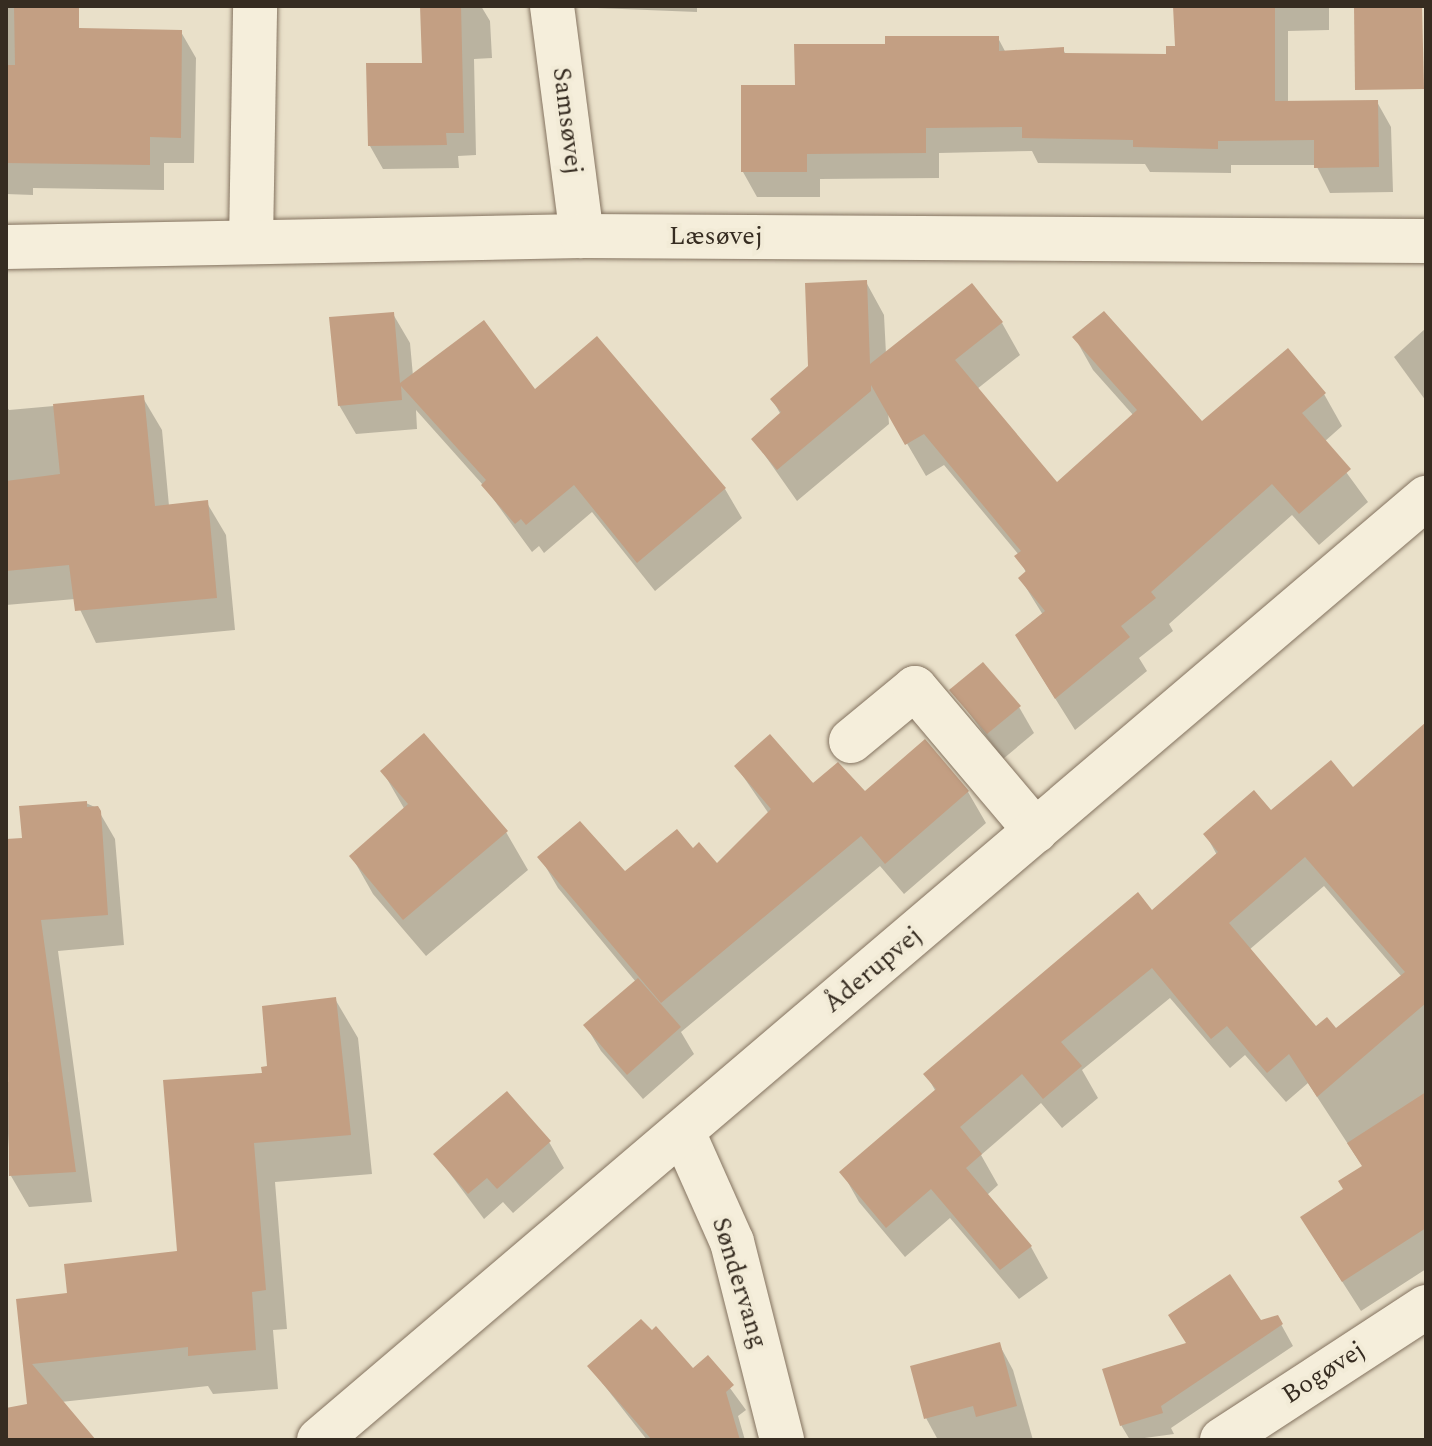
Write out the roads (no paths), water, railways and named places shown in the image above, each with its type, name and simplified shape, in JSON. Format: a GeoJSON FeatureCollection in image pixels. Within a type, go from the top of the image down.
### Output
{"type":"FeatureCollection","features":[{"type":"Feature","properties":{"kind":"street"},"geometry":{"type":"LineString","coordinates":[[251,242],[255,6]]}},
{"type":"Feature","properties":{"kind":"street","name":"Samsøvej"},"geometry":{"type":"LineString","coordinates":[[552,6],[582,236]]}},
{"type":"Feature","properties":{"kind":"street","name":"Læsøvej"},"geometry":{"type":"LineString","coordinates":[[6,247],[582,236],[1426,241]]}},
{"type":"Feature","properties":{"kind":"street","name":"Åderupvej"},"geometry":{"type":"LineString","coordinates":[[319,1440],[1426,498]]}},
{"type":"Feature","properties":{"kind":"street"},"geometry":{"type":"LineString","coordinates":[[851,741],[915,688],[1036,831]]}},
{"type":"Feature","properties":{"kind":"street","name":"Søndervang"},"geometry":{"type":"LineString","coordinates":[[683,1132],[732,1242],[782,1440]]}},
{"type":"Feature","properties":{"kind":"street","name":"Bogøvej"},"geometry":{"type":"LineString","coordinates":[[1222,1440],[1426,1307]]}}]}
